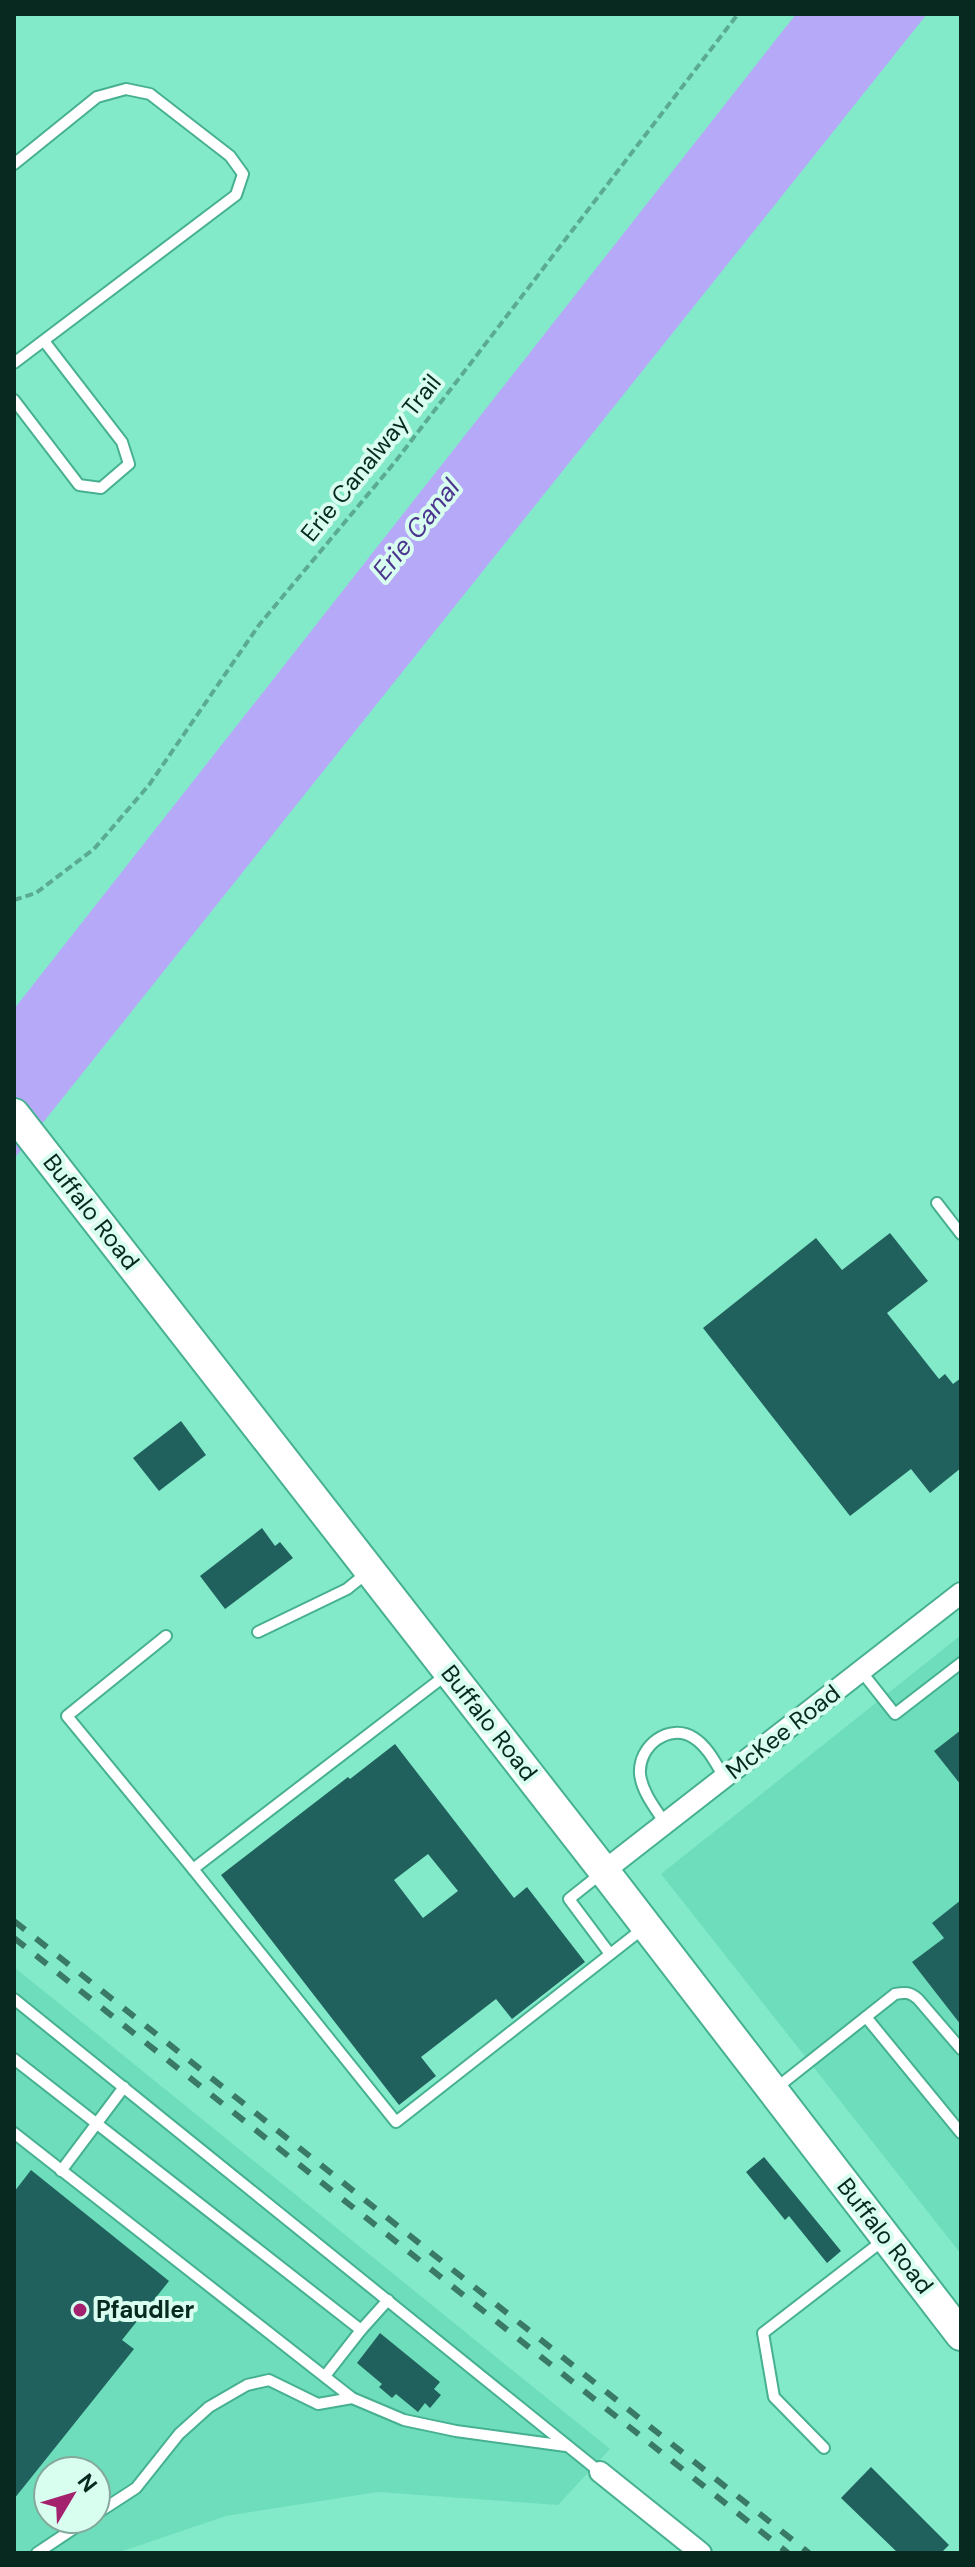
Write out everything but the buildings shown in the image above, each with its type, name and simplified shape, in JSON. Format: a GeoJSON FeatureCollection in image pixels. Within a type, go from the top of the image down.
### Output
{"type":"FeatureCollection","features":[{"type":"Feature","properties":{"kind":"main road","name":"Buffalo Road"},"geometry":{"type":"LineString","coordinates":[[14,1114],[647,1926],[961,2335]]}},
{"type":"Feature","properties":{"kind":"street","name":"McKee Road"},"geometry":{"type":"LineString","coordinates":[[604,1871],[961,1593]]}},
{"type":"Feature","properties":{"kind":"street"},"geometry":{"type":"LineString","coordinates":[[600,2472],[701,2553]]}},
{"type":"Feature","properties":{"kind":"lane"},"geometry":{"type":"LineString","coordinates":[[14,164],[97,97],[126,89],[150,94],[230,156],[243,174],[236,195],[14,363]]}},
{"type":"Feature","properties":{"kind":"lane"},"geometry":{"type":"LineString","coordinates":[[14,400],[79,485],[101,488],[129,464],[122,442],[44,341]]}},
{"type":"Feature","properties":{"kind":"lane"},"geometry":{"type":"LineString","coordinates":[[937,1203],[961,1234]]}},
{"type":"Feature","properties":{"kind":"lane"},"geometry":{"type":"LineString","coordinates":[[258,1632],[347,1589],[370,1570]]}},
{"type":"Feature","properties":{"kind":"lane"},"geometry":{"type":"LineString","coordinates":[[166,1636],[67,1716],[396,2122],[647,1926]]}},
{"type":"Feature","properties":{"kind":"lane"},"geometry":{"type":"LineString","coordinates":[[861,1671],[895,1714],[961,1663]]}},
{"type":"Feature","properties":{"kind":"lane"},"geometry":{"type":"LineString","coordinates":[[193,1869],[449,1672]]}},
{"type":"Feature","properties":{"kind":"lane"},"geometry":{"type":"LineString","coordinates":[[665,1823],[647,1797],[640,1776],[641,1757],[662,1735],[682,1733],[695,1738],[710,1754],[724,1777]]}},
{"type":"Feature","properties":{"kind":"lane"},"geometry":{"type":"LineString","coordinates":[[604,1871],[569,1899],[610,1954]]}},
{"type":"Feature","properties":{"kind":"lane"},"geometry":{"type":"LineString","coordinates":[[773,2090],[895,1994],[911,1993],[961,2049]]}},
{"type":"Feature","properties":{"kind":"lane"},"geometry":{"type":"LineString","coordinates":[[14,1999],[600,2472]]}},
{"type":"Feature","properties":{"kind":"lane"},"geometry":{"type":"LineString","coordinates":[[866,2017],[961,2133]]}},
{"type":"Feature","properties":{"kind":"lane"},"geometry":{"type":"LineString","coordinates":[[14,2059],[361,2330]]}},
{"type":"Feature","properties":{"kind":"lane"},"geometry":{"type":"LineString","coordinates":[[61,2171],[124,2087]]}},
{"type":"Feature","properties":{"kind":"lane"},"geometry":{"type":"LineString","coordinates":[[14,2133],[352,2398],[404,2420],[456,2431],[568,2446]]}},
{"type":"Feature","properties":{"kind":"lane"},"geometry":{"type":"LineString","coordinates":[[824,2448],[774,2397],[763,2333],[887,2238]]}},
{"type":"Feature","properties":{"kind":"lane"},"geometry":{"type":"LineString","coordinates":[[325,2376],[388,2300]]}},
{"type":"Feature","properties":{"kind":"lane"},"geometry":{"type":"LineString","coordinates":[[112,2504],[136,2488],[179,2434],[209,2407],[247,2385],[269,2380],[318,2404],[352,2398]]}},
{"type":"Feature","properties":{"kind":"lane"},"geometry":{"type":"LineString","coordinates":[[37,2553],[64,2535]]}},
{"type":"Feature","properties":{"kind":"path","name":"Erie Canalway Trail"},"geometry":{"type":"LineString","coordinates":[[14,900],[36,893],[94,849],[149,785],[259,625],[395,462],[738,14]]}},
{"type":"Feature","properties":{"kind":"shaded area"},"geometry":{"type":"Polygon","coordinates":[[[961,1635],[961,2254],[661,1874],[961,1635]]]}},
{"type":"Feature","properties":{"kind":"shaded area"},"geometry":{"type":"Polygon","coordinates":[[[14,1967],[610,2449],[558,2505],[378,2492],[226,2516],[117,2553],[14,2553],[14,1967]]]}},
{"type":"Feature","properties":{"kind":"water","name":"Erie Canal"},"geometry":{"type":"Polygon","coordinates":[[[796,14],[927,14],[14,1159],[14,1009],[796,14]]]}},
{"type":"Feature","properties":{"kind":"railway"},"geometry":{"type":"LineString","coordinates":[[14,1921],[809,2553]]}},
{"type":"Feature","properties":{"kind":"railway"},"geometry":{"type":"LineString","coordinates":[[14,1938],[788,2553]]}},
{"type":"Feature","properties":{"kind":"place","name":"Pfaudler"},"geometry":{"type":"Point","coordinates":[80,2310]}}]}
